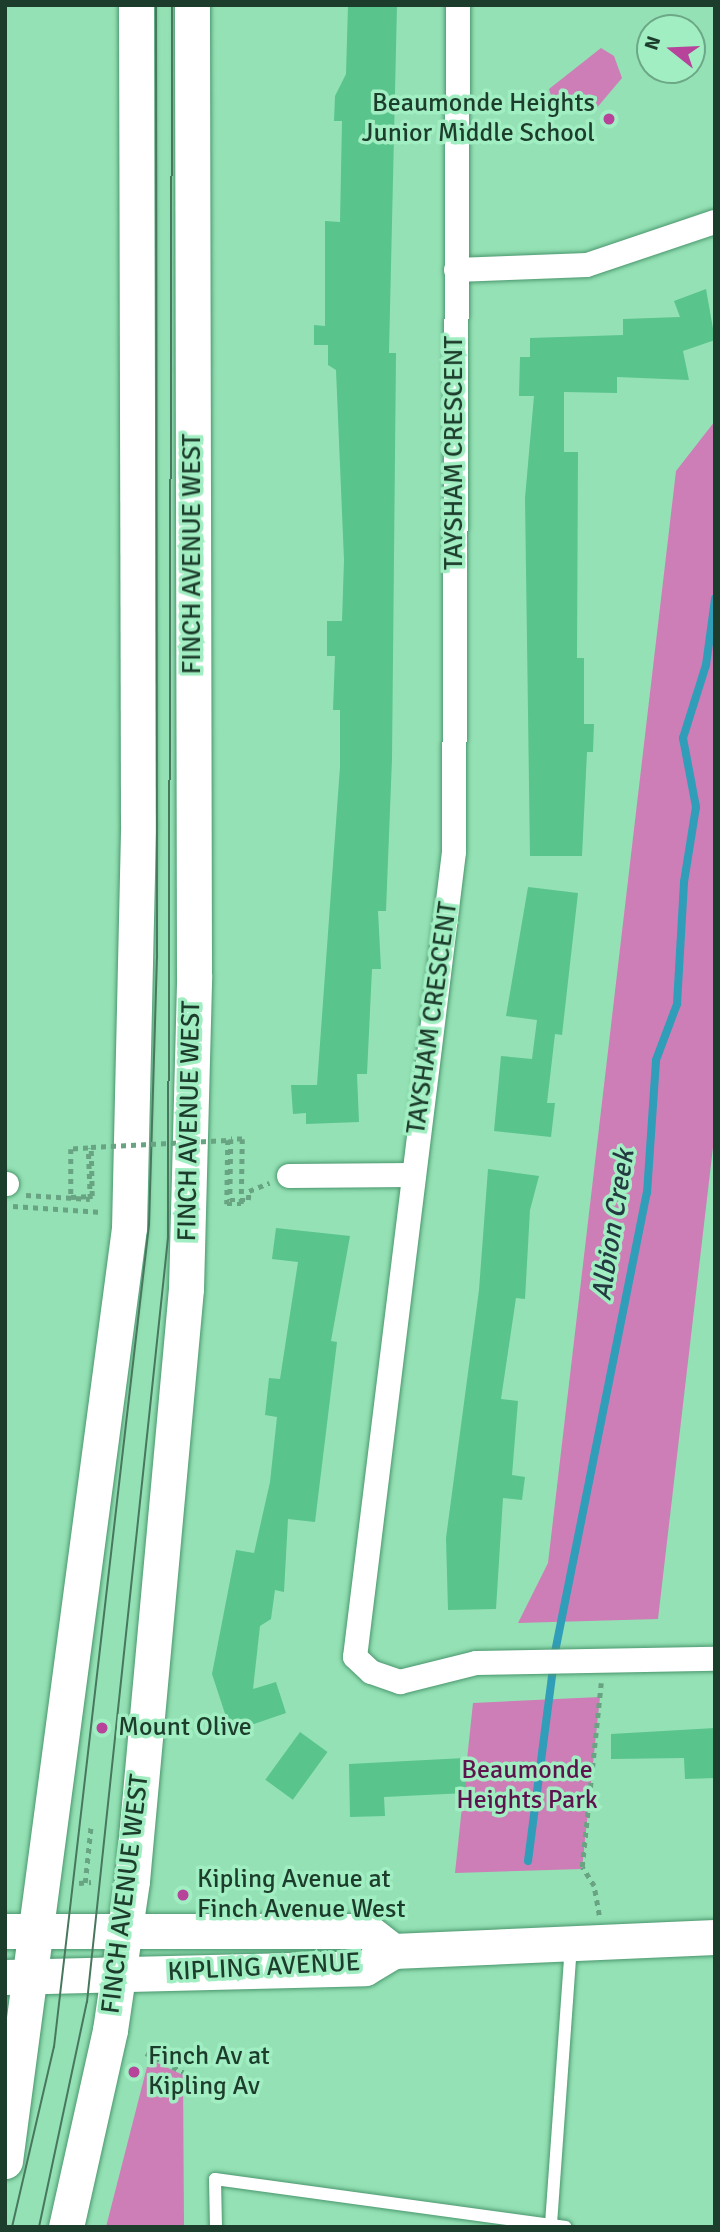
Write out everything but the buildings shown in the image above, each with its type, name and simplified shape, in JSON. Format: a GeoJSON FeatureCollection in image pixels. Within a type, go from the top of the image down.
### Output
{"type":"FeatureCollection","features":[{"type":"Feature","properties":{"kind":"main road"},"geometry":{"type":"LineString","coordinates":[[5,2161],[20,1977],[41,1931],[71,1652],[129,1228],[138,821],[136,5]]}},
{"type":"Feature","properties":{"kind":"main road","name":"FINCH AVENUE WEST"},"geometry":{"type":"LineString","coordinates":[[66,2227],[125,1933],[186,1289],[194,975],[192,5]]}},
{"type":"Feature","properties":{"kind":"main road","name":"KIPLING AVENUE"},"geometry":{"type":"LineString","coordinates":[[5,1931],[367,1931],[393,1951]]}},
{"type":"Feature","properties":{"kind":"main road","name":"KIPLING AVENUE"},"geometry":{"type":"LineString","coordinates":[[20,1977],[365,1968],[393,1951],[715,1937]]}},
{"type":"Feature","properties":{"kind":"street","name":"TAYSHAM CRESCENT"},"geometry":{"type":"LineString","coordinates":[[458,5],[454,852],[412,1175],[355,1657],[371,1672],[400,1682],[501,1663],[715,1659]]}},
{"type":"Feature","properties":{"kind":"street"},"geometry":{"type":"LineString","coordinates":[[456,270],[587,265],[715,222]]}},
{"type":"Feature","properties":{"kind":"street"},"geometry":{"type":"LineString","coordinates":[[289,1176],[412,1175]]}},
{"type":"Feature","properties":{"kind":"lane"},"geometry":{"type":"LineString","coordinates":[[551,2224],[587,1941]]}},
{"type":"Feature","properties":{"kind":"lane"},"geometry":{"type":"LineString","coordinates":[[216,2227],[215,2179],[566,2227]]}},
{"type":"Feature","properties":{"kind":"path"},"geometry":{"type":"LineString","coordinates":[[105,1212],[14,1210],[12,1189],[90,1199],[88,1148],[71,1149],[71,1197],[92,1195],[91,1147],[228,1140],[227,1204],[241,1204],[242,1139],[231,1139],[230,1200],[248,1200],[249,1191],[289,1176]]}},
{"type":"Feature","properties":{"kind":"path"},"geometry":{"type":"LineString","coordinates":[[587,1941],[594,1886],[582,1867],[603,1662]]}},
{"type":"Feature","properties":{"kind":"path"},"geometry":{"type":"LineString","coordinates":[[91,1825],[82,1883],[91,1882]]}},
{"type":"Feature","properties":{"kind":"path"},"geometry":{"type":"LineString","coordinates":[[146,2053],[183,2072]]}},
{"type":"Feature","properties":{"kind":"green space"},"geometry":{"type":"Polygon","coordinates":[[[601,48],[614,56],[622,78],[595,110],[555,108],[549,89],[601,48]]]}},
{"type":"Feature","properties":{"kind":"green space"},"geometry":{"type":"Polygon","coordinates":[[[715,421],[715,1130],[658,1619],[518,1623],[548,1563],[676,471],[715,421]]]}},
{"type":"Feature","properties":{"kind":"green space","name":"Beaumonde Heights Park"},"geometry":{"type":"Polygon","coordinates":[[[600,1697],[582,1869],[455,1873],[473,1703],[600,1697]]]}},
{"type":"Feature","properties":{"kind":"green space"},"geometry":{"type":"Polygon","coordinates":[[[149,2059],[183,2075],[184,2227],[106,2227],[149,2059]]]}},
{"type":"Feature","properties":{"kind":"waterway","name":"Albion Creek"},"geometry":{"type":"LineString","coordinates":[[528,1861],[555,1652],[647,1193],[656,1060],[677,1004],[684,882],[696,807],[683,738],[706,665],[715,599]]}},
{"type":"Feature","properties":{"kind":"tram line"},"geometry":{"type":"LineString","coordinates":[[12,2227],[54,2047],[149,1225],[157,958],[156,5]]}},
{"type":"Feature","properties":{"kind":"tram line"},"geometry":{"type":"LineString","coordinates":[[39,2227],[87,2002],[168,1238],[172,5]]}},
{"type":"Feature","properties":{"kind":"place","name":"Beaumonde Heights Junior Middle School"},"geometry":{"type":"Point","coordinates":[609,119]}},
{"type":"Feature","properties":{"kind":"place","name":"Mount Olive"},"geometry":{"type":"Point","coordinates":[102,1728]}},
{"type":"Feature","properties":{"kind":"place","name":"Kipling Avenue at Finch Avenue West"},"geometry":{"type":"Point","coordinates":[183,1895]}},
{"type":"Feature","properties":{"kind":"place","name":"Finch Av at Kipling Av"},"geometry":{"type":"Point","coordinates":[134,2072]}}]}
